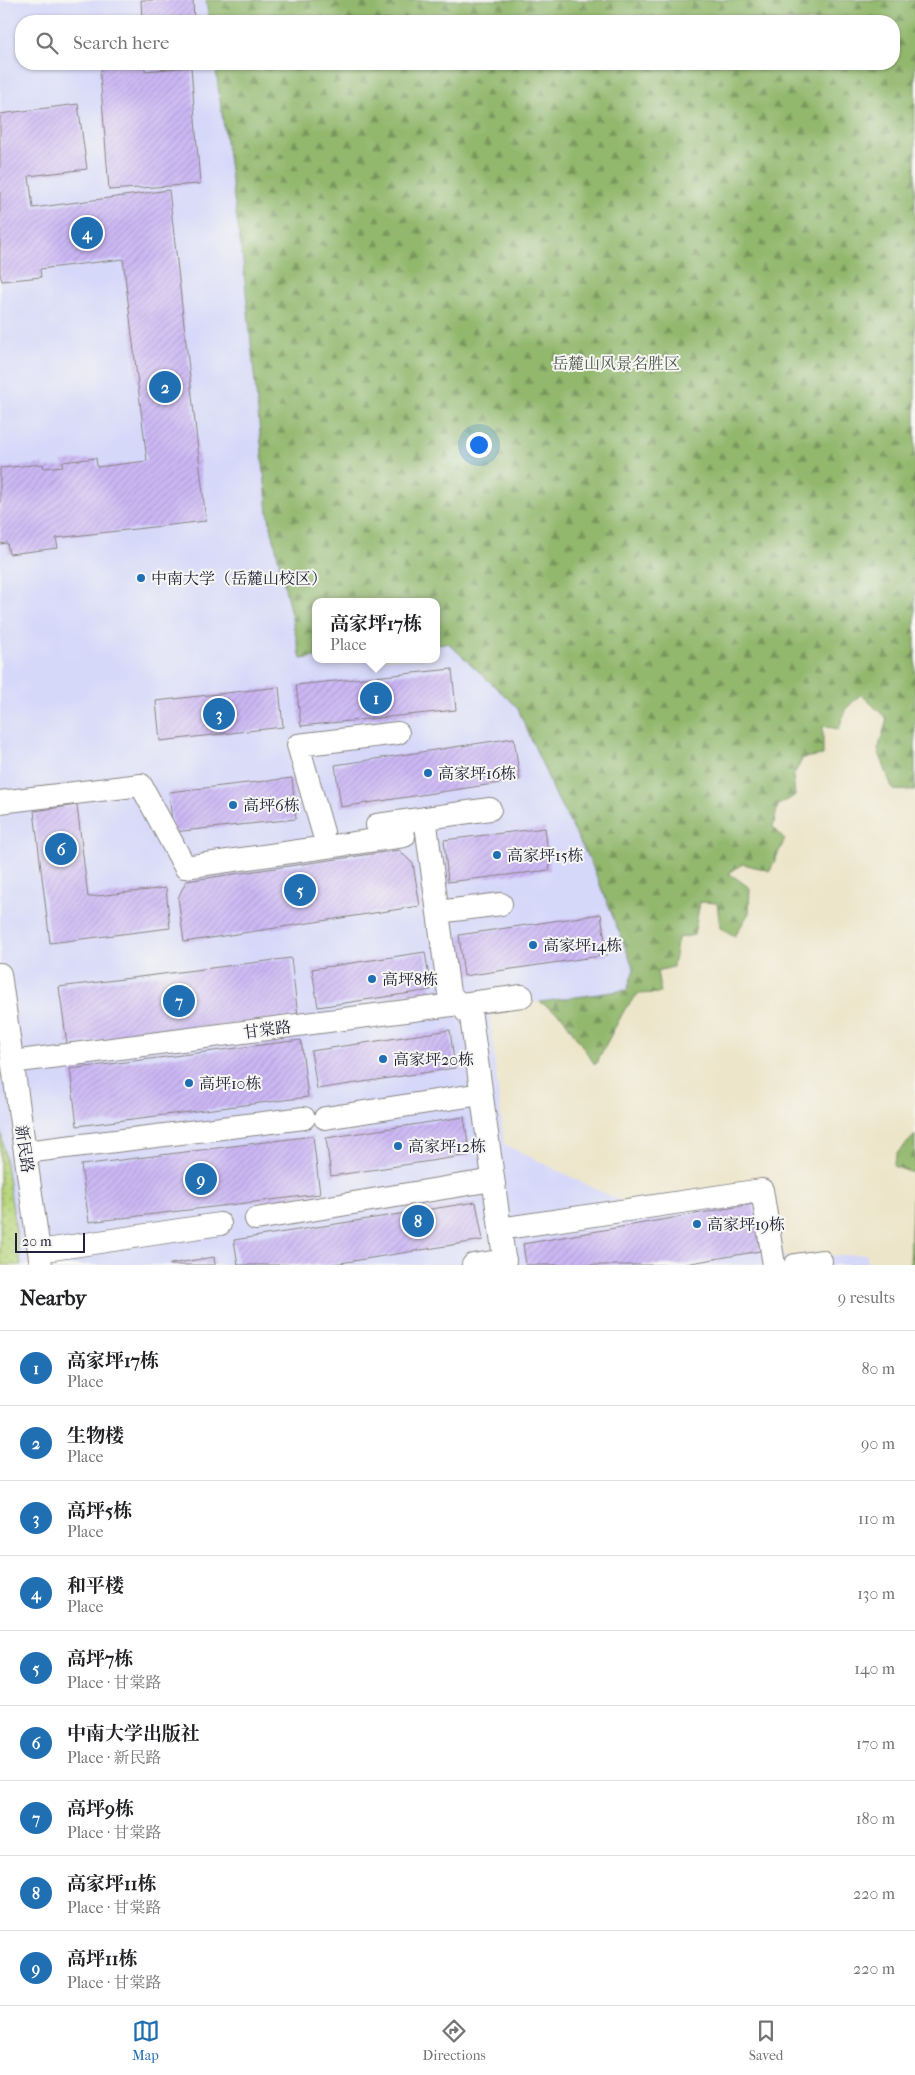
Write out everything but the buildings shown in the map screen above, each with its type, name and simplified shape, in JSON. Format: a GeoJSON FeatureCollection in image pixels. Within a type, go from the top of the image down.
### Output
{"type":"FeatureCollection","features":[{"type":"Feature","properties":{"kind":"street"},"geometry":{"type":"LineString","coordinates":[[323,832],[298,745],[398,733]]}},
{"type":"Feature","properties":{"kind":"street"},"geometry":{"type":"LineString","coordinates":[[0,802],[141,785],[185,867],[404,836]]}},
{"type":"Feature","properties":{"kind":"street"},"geometry":{"type":"LineString","coordinates":[[219,846],[490,809]]}},
{"type":"Feature","properties":{"kind":"street"},"geometry":{"type":"LineString","coordinates":[[426,818],[449,993],[471,1018],[480,1094],[505,1262],[473,1265]]}},
{"type":"Feature","properties":{"kind":"street"},"geometry":{"type":"LineString","coordinates":[[438,912],[501,904]]}},
{"type":"Feature","properties":{"kind":"street","name":"新民路"},"geometry":{"type":"LineString","coordinates":[[0,974],[3,1016],[12,1062],[40,1258]]}},
{"type":"Feature","properties":{"kind":"street","name":"甘棠路"},"geometry":{"type":"LineString","coordinates":[[12,1062],[522,996]]}},
{"type":"Feature","properties":{"kind":"street"},"geometry":{"type":"LineString","coordinates":[[25,1152],[315,1118],[480,1094]]}},
{"type":"Feature","properties":{"kind":"street"},"geometry":{"type":"LineString","coordinates":[[256,1219],[493,1180]]}},
{"type":"Feature","properties":{"kind":"street"},"geometry":{"type":"LineString","coordinates":[[500,1229],[762,1190],[774,1265]]}},
{"type":"Feature","properties":{"kind":"street"},"geometry":{"type":"LineString","coordinates":[[40,1258],[220,1224]]}},
{"type":"Feature","properties":{"kind":"street"},"geometry":{"type":"LineString","coordinates":[[795,1265],[821,1261]]}},
{"type":"Feature","properties":{"kind":"shaded area","name":"中南大学（岳麓山校区）"},"geometry":{"type":"Polygon","coordinates":[[[0,0],[206,0],[208,15],[15,15],[15,70],[216,70],[243,262],[268,513],[301,658],[312,658],[312,663],[440,663],[440,644],[448,643],[517,707],[557,798],[592,865],[634,969],[627,990],[489,1009],[504,1144],[622,1202],[771,1179],[784,1258],[867,1254],[868,1265],[0,1265],[0,0]]]}},
{"type":"Feature","properties":{"kind":"green space","name":"岳麓山风景名胜区"},"geometry":{"type":"Polygon","coordinates":[[[206,0],[915,0],[915,791],[893,790],[878,750],[887,719],[861,694],[845,710],[839,729],[823,726],[823,755],[803,758],[793,776],[795,796],[778,805],[773,827],[785,839],[770,871],[743,864],[729,873],[750,888],[749,913],[735,936],[720,928],[717,903],[700,902],[694,935],[678,938],[673,967],[657,971],[661,993],[638,994],[625,1009],[595,1065],[562,1016],[540,1002],[627,990],[634,969],[592,865],[557,798],[517,707],[448,643],[440,644],[440,598],[312,598],[312,658],[301,659],[268,513],[243,262],[216,70],[900,70],[900,15],[208,15],[206,0]]]}},
{"type":"Feature","properties":{"kind":"green space"},"geometry":{"type":"Polygon","coordinates":[[[0,1124],[21,1265],[0,1265],[0,1124]]]}},
{"type":"Feature","properties":{"kind":"green space"},"geometry":{"type":"Polygon","coordinates":[[[915,1135],[915,1265],[910,1265],[913,1173],[893,1166],[897,1153],[915,1135]]]}},
{"type":"Feature","properties":{"kind":"place","name":"和平楼"},"geometry":{"type":"Point","coordinates":[87,233]}},
{"type":"Feature","properties":{"kind":"place","name":"生物楼"},"geometry":{"type":"Point","coordinates":[165,387]}},
{"type":"Feature","properties":{"kind":"place","name":"中南大学（岳麓山校区）"},"geometry":{"type":"Point","coordinates":[141,578]}},
{"type":"Feature","properties":{"kind":"place","name":"高家坪17栋"},"geometry":{"type":"Point","coordinates":[376,698]}},
{"type":"Feature","properties":{"kind":"place","name":"高坪5栋"},"geometry":{"type":"Point","coordinates":[219,714]}},
{"type":"Feature","properties":{"kind":"place","name":"高家坪16栋"},"geometry":{"type":"Point","coordinates":[428,773]}},
{"type":"Feature","properties":{"kind":"place","name":"高坪6栋"},"geometry":{"type":"Point","coordinates":[233,805]}},
{"type":"Feature","properties":{"kind":"place","name":"中南大学出版社"},"geometry":{"type":"Point","coordinates":[61,849]}},
{"type":"Feature","properties":{"kind":"place","name":"高家坪15栋"},"geometry":{"type":"Point","coordinates":[497,855]}},
{"type":"Feature","properties":{"kind":"place","name":"高坪7栋"},"geometry":{"type":"Point","coordinates":[300,890]}},
{"type":"Feature","properties":{"kind":"place","name":"高家坪14栋"},"geometry":{"type":"Point","coordinates":[533,945]}},
{"type":"Feature","properties":{"kind":"place","name":"高坪8栋"},"geometry":{"type":"Point","coordinates":[372,979]}},
{"type":"Feature","properties":{"kind":"place","name":"高坪9栋"},"geometry":{"type":"Point","coordinates":[179,1001]}},
{"type":"Feature","properties":{"kind":"place","name":"高家坪20栋"},"geometry":{"type":"Point","coordinates":[383,1059]}},
{"type":"Feature","properties":{"kind":"place","name":"高坪10栋"},"geometry":{"type":"Point","coordinates":[189,1083]}},
{"type":"Feature","properties":{"kind":"place","name":"高家坪12栋"},"geometry":{"type":"Point","coordinates":[398,1146]}},
{"type":"Feature","properties":{"kind":"place","name":"高坪11栋"},"geometry":{"type":"Point","coordinates":[201,1179]}},
{"type":"Feature","properties":{"kind":"place","name":"高家坪11栋"},"geometry":{"type":"Point","coordinates":[418,1221]}},
{"type":"Feature","properties":{"kind":"place","name":"高家坪19栋"},"geometry":{"type":"Point","coordinates":[697,1224]}}]}
